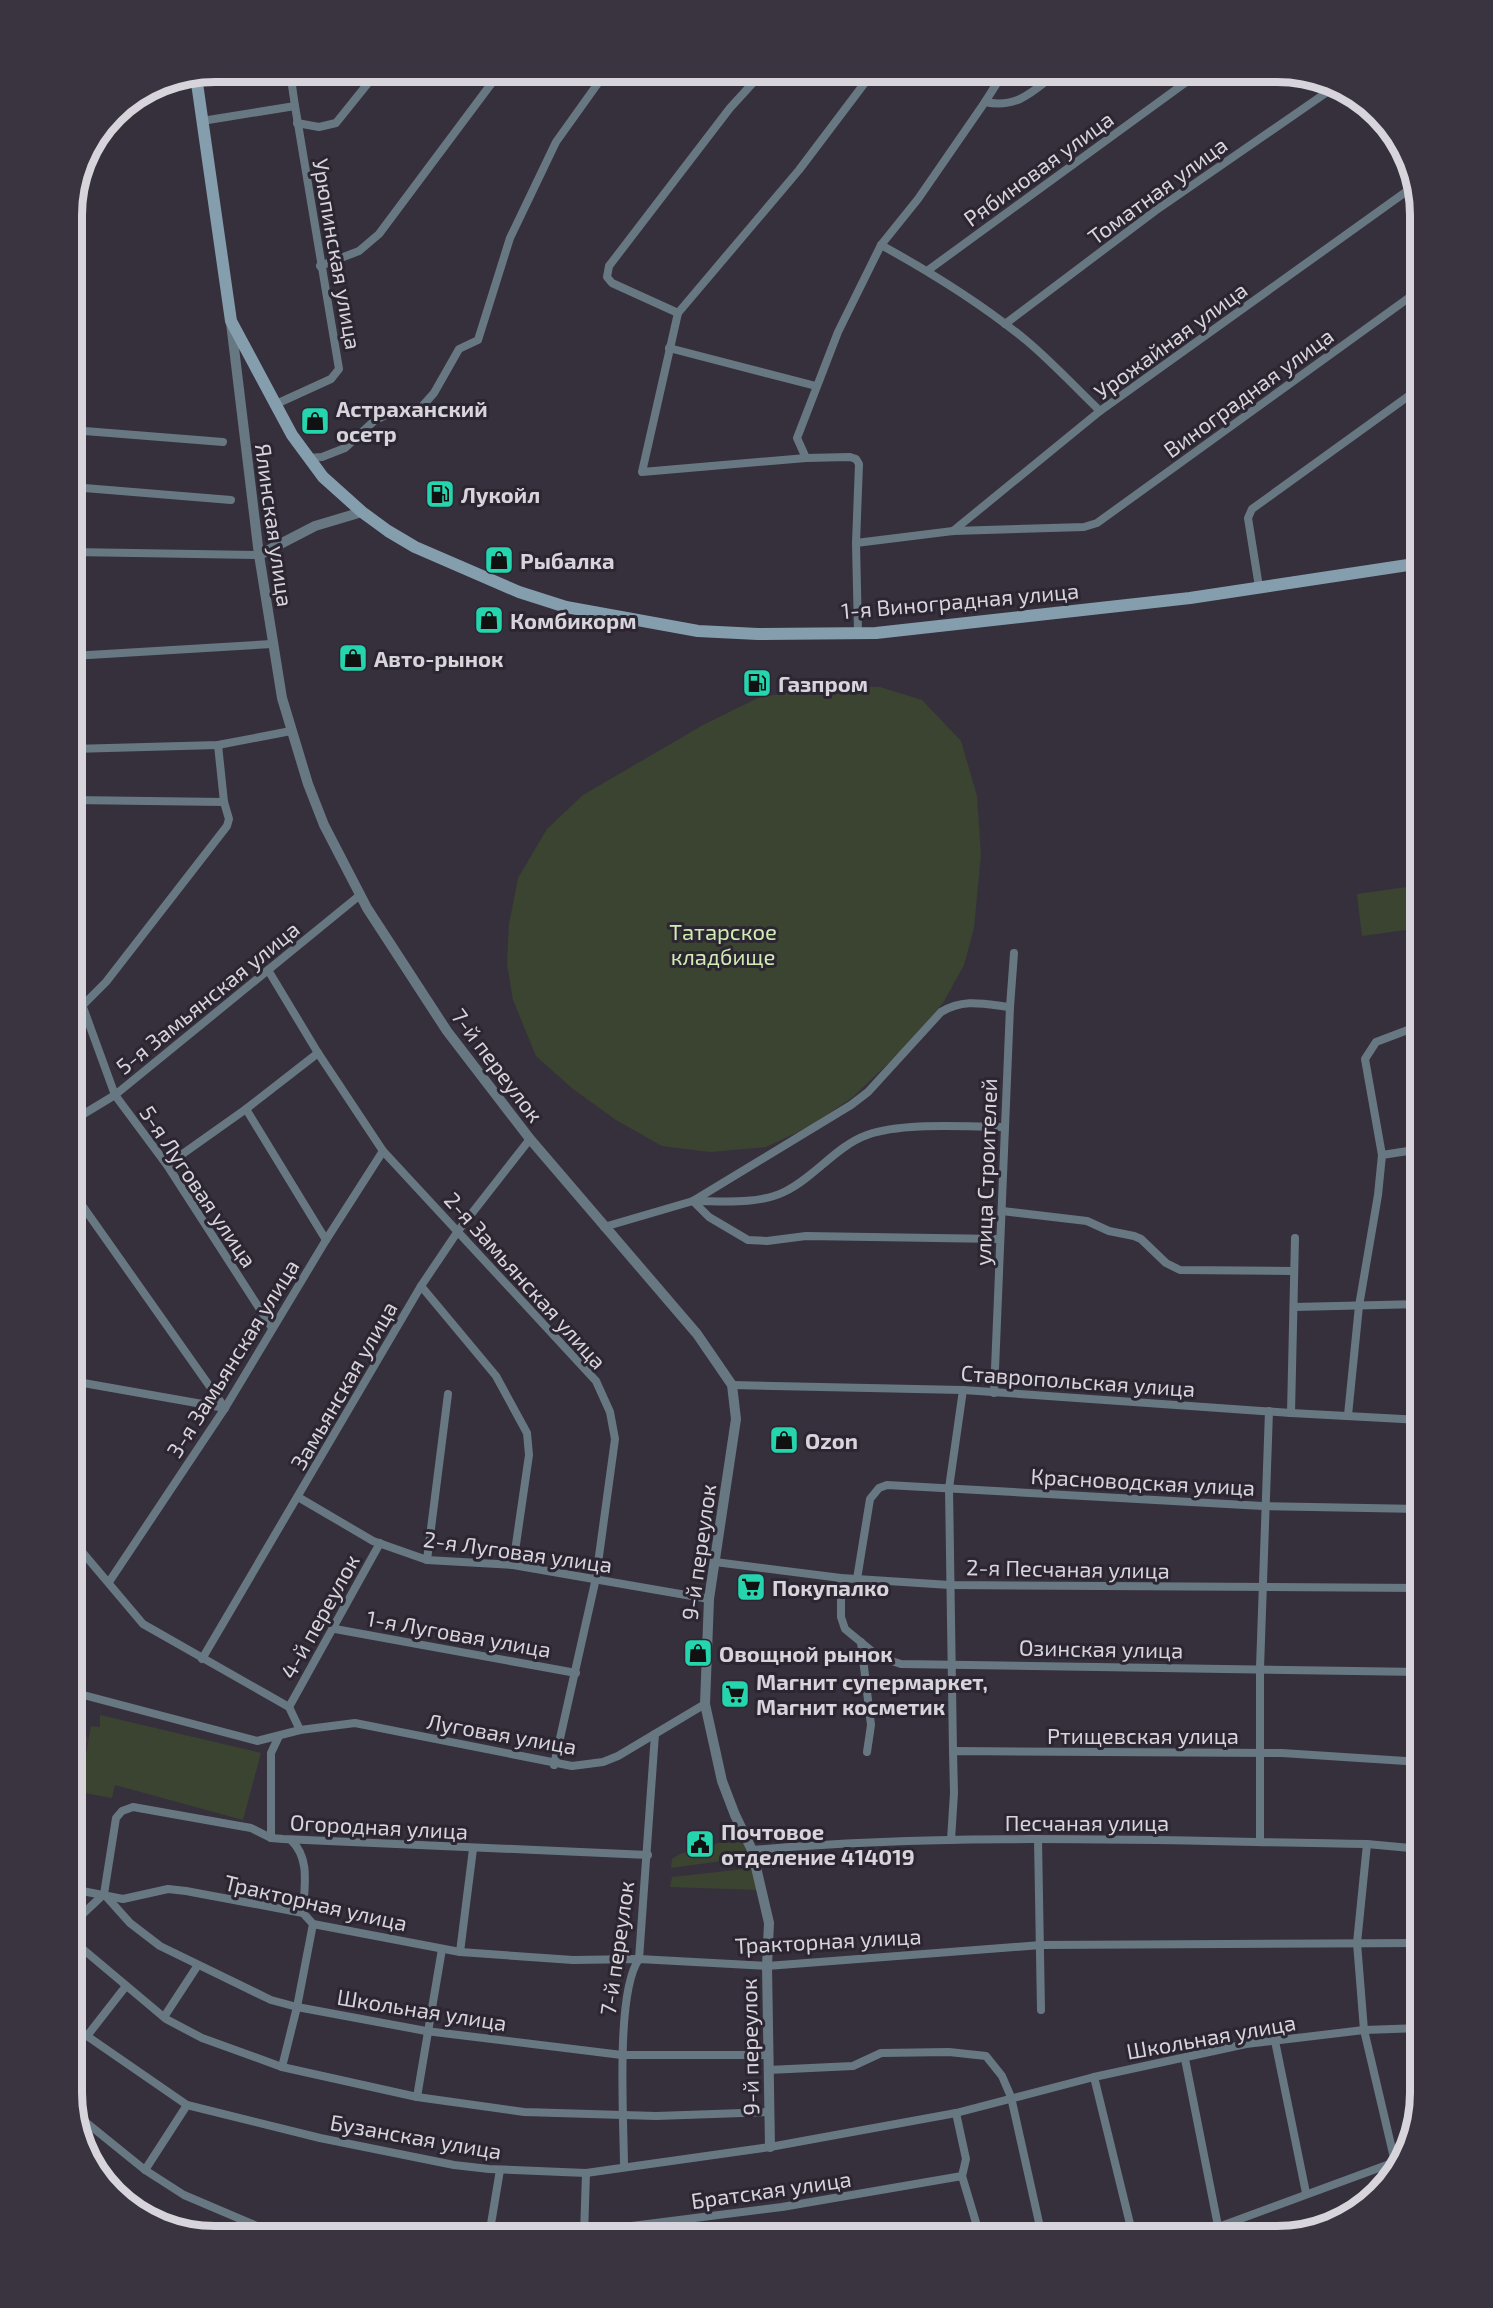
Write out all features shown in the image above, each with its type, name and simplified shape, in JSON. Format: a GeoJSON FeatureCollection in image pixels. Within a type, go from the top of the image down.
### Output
{"type":"FeatureCollection","features":[{"type":"Feature","properties":{"kind":"main road","name":"1-я Виноградная улица"},"geometry":{"type":"LineString","coordinates":[[197,84],[231,321],[274,405],[323,477],[362,512],[415,547],[519,592],[566,607],[698,631],[758,634],[858,633],[1179,599],[1410,565]]}},
{"type":"Feature","properties":{"kind":"street","name":"Урюпинская улица"},"geometry":{"type":"LineString","coordinates":[[274,405],[337,375],[338,363],[320,266],[292,83]]}},
{"type":"Feature","properties":{"kind":"street"},"geometry":{"type":"LineString","coordinates":[[297,123],[319,127],[336,123],[369,83]]}},
{"type":"Feature","properties":{"kind":"street"},"geometry":{"type":"LineString","coordinates":[[320,266],[359,250],[379,234],[492,83]]}},
{"type":"Feature","properties":{"kind":"street"},"geometry":{"type":"LineString","coordinates":[[308,458],[322,458],[345,448],[374,421],[386,415],[418,411],[434,393],[459,349],[478,340],[510,238],[551,153],[599,83]]}},
{"type":"Feature","properties":{"kind":"street"},"geometry":{"type":"LineString","coordinates":[[678,313],[612,283],[607,277],[609,266],[730,108],[753,83]]}},
{"type":"Feature","properties":{"kind":"street"},"geometry":{"type":"LineString","coordinates":[[858,633],[856,543],[860,470],[856,459],[844,456],[806,458],[642,472],[678,313],[799,170],[865,83]]}},
{"type":"Feature","properties":{"kind":"street"},"geometry":{"type":"LineString","coordinates":[[806,458],[797,438],[838,332],[881,245],[918,199],[997,83]]}},
{"type":"Feature","properties":{"kind":"street"},"geometry":{"type":"LineString","coordinates":[[985,102],[1005,105],[1014,103],[1042,83]]}},
{"type":"Feature","properties":{"kind":"street","name":"Рябиновая улица"},"geometry":{"type":"LineString","coordinates":[[927,271],[1185,83]]}},
{"type":"Feature","properties":{"kind":"street","name":"Томатная улица"},"geometry":{"type":"LineString","coordinates":[[1005,324],[1155,211],[1327,92]]}},
{"type":"Feature","properties":{"kind":"street"},"geometry":{"type":"LineString","coordinates":[[202,121],[295,106]]}},
{"type":"Feature","properties":{"kind":"street","name":"Урожайная улица"},"geometry":{"type":"LineString","coordinates":[[953,531],[1100,411],[1408,191]]}},
{"type":"Feature","properties":{"kind":"street"},"geometry":{"type":"LineString","coordinates":[[881,245],[927,271],[1005,324],[1028,342],[1100,411]]}},
{"type":"Feature","properties":{"kind":"street","name":"Виноградная улица"},"geometry":{"type":"LineString","coordinates":[[953,531],[1084,527],[1097,523],[1410,297]]}},
{"type":"Feature","properties":{"kind":"street","name":"Ялинская улица"},"geometry":{"type":"LineString","coordinates":[[231,321],[259,555],[272,644],[291,732]]}},
{"type":"Feature","properties":{"kind":"street"},"geometry":{"type":"LineString","coordinates":[[669,348],[816,386]]}},
{"type":"Feature","properties":{"kind":"street"},"geometry":{"type":"LineString","coordinates":[[1258,587],[1248,518],[1252,509],[1410,395]]}},
{"type":"Feature","properties":{"kind":"street"},"geometry":{"type":"LineString","coordinates":[[83,431],[223,441]]}},
{"type":"Feature","properties":{"kind":"street"},"geometry":{"type":"LineString","coordinates":[[83,489],[231,500]]}},
{"type":"Feature","properties":{"kind":"street"},"geometry":{"type":"LineString","coordinates":[[83,552],[259,555],[315,526],[362,512]]}},
{"type":"Feature","properties":{"kind":"street"},"geometry":{"type":"LineString","coordinates":[[856,543],[953,531]]}},
{"type":"Feature","properties":{"kind":"street"},"geometry":{"type":"LineString","coordinates":[[83,655],[272,644]]}},
{"type":"Feature","properties":{"kind":"street"},"geometry":{"type":"LineString","coordinates":[[83,749],[218,745],[291,732]]}},
{"type":"Feature","properties":{"kind":"street","name":"7-й переулок"},"geometry":{"type":"LineString","coordinates":[[291,732],[324,825],[360,896],[392,949],[447,1031],[530,1139],[697,1334],[732,1385]]}},
{"type":"Feature","properties":{"kind":"street"},"geometry":{"type":"LineString","coordinates":[[83,1005],[106,982],[227,826],[229,819],[224,802],[218,745]]}},
{"type":"Feature","properties":{"kind":"street"},"geometry":{"type":"LineString","coordinates":[[83,800],[224,802]]}},
{"type":"Feature","properties":{"kind":"street","name":"5-я Замьянская улица"},"geometry":{"type":"LineString","coordinates":[[83,1114],[115,1095],[360,896]]}},
{"type":"Feature","properties":{"kind":"street","name":"улица Строителей"},"geometry":{"type":"LineString","coordinates":[[994,1393],[1014,952]]}},
{"type":"Feature","properties":{"kind":"street","name":"2-я Замьянская улица"},"geometry":{"type":"LineString","coordinates":[[268,970],[318,1053],[383,1151],[596,1381],[605,1398],[615,1438],[596,1578],[554,1765]]}},
{"type":"Feature","properties":{"kind":"street"},"geometry":{"type":"LineString","coordinates":[[693,1201],[851,1105],[868,1092],[941,1012],[951,1006],[967,1002],[1010,1007]]}},
{"type":"Feature","properties":{"kind":"street","name":"5-я Луговая улица"},"geometry":{"type":"LineString","coordinates":[[83,1009],[115,1095],[167,1165],[272,1328]]}},
{"type":"Feature","properties":{"kind":"street"},"geometry":{"type":"LineString","coordinates":[[1348,1415],[1359,1306],[1378,1195],[1382,1155],[1365,1059],[1376,1042],[1410,1029]]}},
{"type":"Feature","properties":{"kind":"street"},"geometry":{"type":"LineString","coordinates":[[167,1165],[246,1109],[318,1053]]}},
{"type":"Feature","properties":{"kind":"street"},"geometry":{"type":"LineString","coordinates":[[246,1109],[326,1240]]}},
{"type":"Feature","properties":{"kind":"street"},"geometry":{"type":"LineString","coordinates":[[604,1227],[693,1201],[760,1199],[783,1193],[867,1135],[887,1131],[950,1126],[1005,1127]]}},
{"type":"Feature","properties":{"kind":"street","name":"Замьянская улица"},"geometry":{"type":"LineString","coordinates":[[202,1659],[421,1286],[458,1231],[530,1139]]}},
{"type":"Feature","properties":{"kind":"street","name":"3-я Замьянская улица"},"geometry":{"type":"LineString","coordinates":[[109,1582],[225,1408],[326,1240],[383,1151]]}},
{"type":"Feature","properties":{"kind":"street"},"geometry":{"type":"LineString","coordinates":[[1382,1155],[1410,1151]]}},
{"type":"Feature","properties":{"kind":"street"},"geometry":{"type":"LineString","coordinates":[[693,1201],[724,1227],[748,1240],[756,1241],[806,1236],[1000,1239]]}},
{"type":"Feature","properties":{"kind":"street"},"geometry":{"type":"LineString","coordinates":[[83,1207],[225,1408]]}},
{"type":"Feature","properties":{"kind":"street"},"geometry":{"type":"LineString","coordinates":[[1002,1211],[1087,1221],[1109,1231],[1134,1236],[1175,1269],[1293,1271]]}},
{"type":"Feature","properties":{"kind":"street"},"geometry":{"type":"LineString","coordinates":[[1291,1413],[1295,1238]]}},
{"type":"Feature","properties":{"kind":"street"},"geometry":{"type":"LineString","coordinates":[[421,1286],[496,1376],[527,1433],[529,1455],[513,1564]]}},
{"type":"Feature","properties":{"kind":"street"},"geometry":{"type":"LineString","coordinates":[[1294,1307],[1410,1304]]}},
{"type":"Feature","properties":{"kind":"street"},"geometry":{"type":"LineString","coordinates":[[83,1383],[225,1408]]}},
{"type":"Feature","properties":{"kind":"street","name":"Ставропольская улица"},"geometry":{"type":"LineString","coordinates":[[732,1385],[963,1389],[994,1393],[1410,1419]]}},
{"type":"Feature","properties":{"kind":"street","name":"9-й переулок"},"geometry":{"type":"LineString","coordinates":[[732,1385],[736,1419],[709,1599],[705,1704],[722,1780],[735,1815],[752,1850],[769,1923],[767,1966],[770,2147]]}},
{"type":"Feature","properties":{"kind":"street"},"geometry":{"type":"LineString","coordinates":[[951,1840],[954,1793],[950,1664],[949,1488],[963,1389]]}},
{"type":"Feature","properties":{"kind":"street"},"geometry":{"type":"LineString","coordinates":[[427,1560],[448,1394]]}},
{"type":"Feature","properties":{"kind":"street"},"geometry":{"type":"LineString","coordinates":[[1260,1842],[1263,1506],[1269,1411]]}},
{"type":"Feature","properties":{"kind":"street","name":"Красноводская улица"},"geometry":{"type":"LineString","coordinates":[[857,1579],[870,1499],[879,1488],[887,1485],[1263,1506],[1410,1509]]}},
{"type":"Feature","properties":{"kind":"street","name":"2-я Луговая улица"},"geometry":{"type":"LineString","coordinates":[[298,1497],[372,1541],[427,1560],[513,1564],[709,1599]]}},
{"type":"Feature","properties":{"kind":"street","name":"4-й переулок"},"geometry":{"type":"LineString","coordinates":[[289,1707],[335,1629],[380,1543]]}},
{"type":"Feature","properties":{"kind":"street"},"geometry":{"type":"LineString","coordinates":[[83,1554],[143,1624],[289,1707],[300,1730]]}},
{"type":"Feature","properties":{"kind":"street","name":"2-я Песчаная улица"},"geometry":{"type":"LineString","coordinates":[[715,1562],[841,1578],[950,1585],[1410,1588]]}},
{"type":"Feature","properties":{"kind":"street","name":"Озинская улица"},"geometry":{"type":"LineString","coordinates":[[841,1578],[842,1617],[845,1629],[887,1661],[901,1664],[1410,1672]]}},
{"type":"Feature","properties":{"kind":"street","name":"1-я Луговая улица"},"geometry":{"type":"LineString","coordinates":[[335,1629],[576,1673]]}},
{"type":"Feature","properties":{"kind":"street"},"geometry":{"type":"LineString","coordinates":[[861,1642],[871,1725],[867,1752]]}},
{"type":"Feature","properties":{"kind":"street","name":"Луговая улица"},"geometry":{"type":"LineString","coordinates":[[83,1695],[257,1741],[300,1730],[355,1723],[554,1765],[572,1766],[603,1762],[705,1704]]}},
{"type":"Feature","properties":{"kind":"street","name":"7-й переулок"},"geometry":{"type":"LineString","coordinates":[[624,2167],[622,2055],[630,1974],[639,1959],[655,1734]]}},
{"type":"Feature","properties":{"kind":"street"},"geometry":{"type":"LineString","coordinates":[[272,1838],[271,1753],[279,1736]]}},
{"type":"Feature","properties":{"kind":"street","name":"Ртищевская улица"},"geometry":{"type":"LineString","coordinates":[[953,1751],[1260,1754],[1410,1761]]}},
{"type":"Feature","properties":{"kind":"street","name":"Огородная улица"},"geometry":{"type":"LineString","coordinates":[[104,1894],[116,1818],[122,1811],[133,1807],[251,1828],[272,1838],[291,1840],[648,1855]]}},
{"type":"Feature","properties":{"kind":"street"},"geometry":{"type":"LineString","coordinates":[[1038,1839],[1041,2010]]}},
{"type":"Feature","properties":{"kind":"street","name":"Песчаная улица"},"geometry":{"type":"LineString","coordinates":[[752,1850],[817,1844],[1038,1839],[1367,1844],[1410,1848]]}},
{"type":"Feature","properties":{"kind":"street"},"geometry":{"type":"LineString","coordinates":[[291,1840],[303,1855],[305,1873],[303,1913]]}},
{"type":"Feature","properties":{"kind":"street"},"geometry":{"type":"LineString","coordinates":[[1367,1844],[1357,1943],[1364,2030],[1396,2153]]}},
{"type":"Feature","properties":{"kind":"street"},"geometry":{"type":"LineString","coordinates":[[460,1952],[473,1849]]}},
{"type":"Feature","properties":{"kind":"street","name":"Тракторная улица"},"geometry":{"type":"LineString","coordinates":[[83,1891],[132,1898],[172,1889],[303,1913],[313,1924],[442,1949],[573,1959],[639,1959],[767,1966],[1041,1945],[1410,1943]]}},
{"type":"Feature","properties":{"kind":"street"},"geometry":{"type":"LineString","coordinates":[[83,1914],[104,1894]]}},
{"type":"Feature","properties":{"kind":"street","name":"Школьная улица"},"geometry":{"type":"LineString","coordinates":[[104,1894],[148,1938],[271,2000],[297,2007],[426,2031],[622,2055],[768,2055]]}},
{"type":"Feature","properties":{"kind":"street"},"geometry":{"type":"LineString","coordinates":[[282,2067],[297,2007],[313,1924]]}},
{"type":"Feature","properties":{"kind":"street"},"geometry":{"type":"LineString","coordinates":[[83,1949],[164,2018],[202,2038],[282,2067],[417,2097],[524,2112],[623,2115],[769,2112]]}},
{"type":"Feature","properties":{"kind":"street"},"geometry":{"type":"LineString","coordinates":[[417,2097],[426,2031],[442,1949]]}},
{"type":"Feature","properties":{"kind":"street"},"geometry":{"type":"LineString","coordinates":[[164,2018],[198,1965]]}},
{"type":"Feature","properties":{"kind":"street"},"geometry":{"type":"LineString","coordinates":[[87,2036],[126,1986]]}},
{"type":"Feature","properties":{"kind":"street","name":"Школьная улица"},"geometry":{"type":"LineString","coordinates":[[956,2113],[1094,2077],[1246,2044],[1364,2030],[1410,2028]]}},
{"type":"Feature","properties":{"kind":"street","name":"Бузанская улица"},"geometry":{"type":"LineString","coordinates":[[83,2035],[188,2105],[320,2138],[454,2165],[500,2170],[586,2173],[770,2147],[956,2113]]}},
{"type":"Feature","properties":{"kind":"street"},"geometry":{"type":"LineString","coordinates":[[1275,2041],[1306,2193]]}},
{"type":"Feature","properties":{"kind":"street"},"geometry":{"type":"LineString","coordinates":[[768,2070],[853,2066],[881,2053],[979,2054],[991,2061],[1002,2076],[1011,2097],[1040,2226]]}},
{"type":"Feature","properties":{"kind":"street"},"geometry":{"type":"LineString","coordinates":[[1185,2059],[1218,2226]]}},
{"type":"Feature","properties":{"kind":"street"},"geometry":{"type":"LineString","coordinates":[[1094,2077],[1131,2226]]}},
{"type":"Feature","properties":{"kind":"street"},"geometry":{"type":"LineString","coordinates":[[145,2170],[188,2105]]}},
{"type":"Feature","properties":{"kind":"street"},"geometry":{"type":"LineString","coordinates":[[956,2113],[966,2159],[962,2176],[977,2226]]}},
{"type":"Feature","properties":{"kind":"street"},"geometry":{"type":"LineString","coordinates":[[86,2122],[145,2170],[184,2195],[255,2225]]}},
{"type":"Feature","properties":{"kind":"street"},"geometry":{"type":"LineString","coordinates":[[1218,2226],[1306,2193],[1388,2166]]}},
{"type":"Feature","properties":{"kind":"street"},"geometry":{"type":"LineString","coordinates":[[491,2225],[500,2170]]}},
{"type":"Feature","properties":{"kind":"street"},"geometry":{"type":"LineString","coordinates":[[584,2225],[586,2173]]}},
{"type":"Feature","properties":{"kind":"street","name":"Братская улица"},"geometry":{"type":"LineString","coordinates":[[647,2225],[782,2207],[962,2176]]}},
{"type":"Feature","properties":{"kind":"shaded area"},"geometry":{"type":"Polygon","coordinates":[[[83,1730],[88,1739],[83,1762],[83,1730]]]}},
{"type":"Feature","properties":{"kind":"green space","name":"Татарское кладбище"},"geometry":{"type":"Polygon","coordinates":[[[824,686],[880,687],[922,700],[961,741],[977,796],[981,854],[974,928],[964,965],[943,1003],[901,1051],[853,1097],[807,1128],[766,1147],[710,1152],[662,1146],[616,1120],[573,1089],[536,1056],[513,1000],[507,964],[509,924],[518,878],[547,829],[583,795],[703,725],[758,698],[824,686]]]}},
{"type":"Feature","properties":{"kind":"green space"},"geometry":{"type":"Polygon","coordinates":[[[1410,887],[1410,929],[1362,936],[1357,894],[1410,887]]]}},
{"type":"Feature","properties":{"kind":"green space"},"geometry":{"type":"Polygon","coordinates":[[[100,1715],[261,1753],[243,1820],[115,1785],[112,1798],[83,1793],[83,1770],[91,1726],[100,1727],[100,1715]]]}},
{"type":"Feature","properties":{"kind":"green space"},"geometry":{"type":"Polygon","coordinates":[[[746,1835],[751,1857],[671,1868],[672,1859],[680,1854],[746,1835]]]}},
{"type":"Feature","properties":{"kind":"green space"},"geometry":{"type":"Polygon","coordinates":[[[753,1868],[759,1890],[670,1887],[672,1877],[753,1868]]]}},
{"type":"Feature","properties":{"kind":"place","name":"Астраханский осетр"},"geometry":{"type":"Point","coordinates":[315,421]}},
{"type":"Feature","properties":{"kind":"place","name":"Лукойл"},"geometry":{"type":"Point","coordinates":[440,494]}},
{"type":"Feature","properties":{"kind":"place","name":"Рыбалка"},"geometry":{"type":"Point","coordinates":[499,560]}},
{"type":"Feature","properties":{"kind":"place","name":"Комбикорм"},"geometry":{"type":"Point","coordinates":[489,620]}},
{"type":"Feature","properties":{"kind":"place","name":"Авто-рынок"},"geometry":{"type":"Point","coordinates":[353,658]}},
{"type":"Feature","properties":{"kind":"place","name":"Газпром"},"geometry":{"type":"Point","coordinates":[757,683]}},
{"type":"Feature","properties":{"kind":"place","name":"Ozon"},"geometry":{"type":"Point","coordinates":[784,1440]}},
{"type":"Feature","properties":{"kind":"place","name":"Покупалко"},"geometry":{"type":"Point","coordinates":[751,1587]}},
{"type":"Feature","properties":{"kind":"place","name":"Овощной рынок"},"geometry":{"type":"Point","coordinates":[698,1653]}},
{"type":"Feature","properties":{"kind":"place","name":"Магнит супермаркет, Магнит косметик"},"geometry":{"type":"Point","coordinates":[735,1694]}},
{"type":"Feature","properties":{"kind":"place","name":"Почтовое отделение 414019"},"geometry":{"type":"Point","coordinates":[700,1844]}}]}
